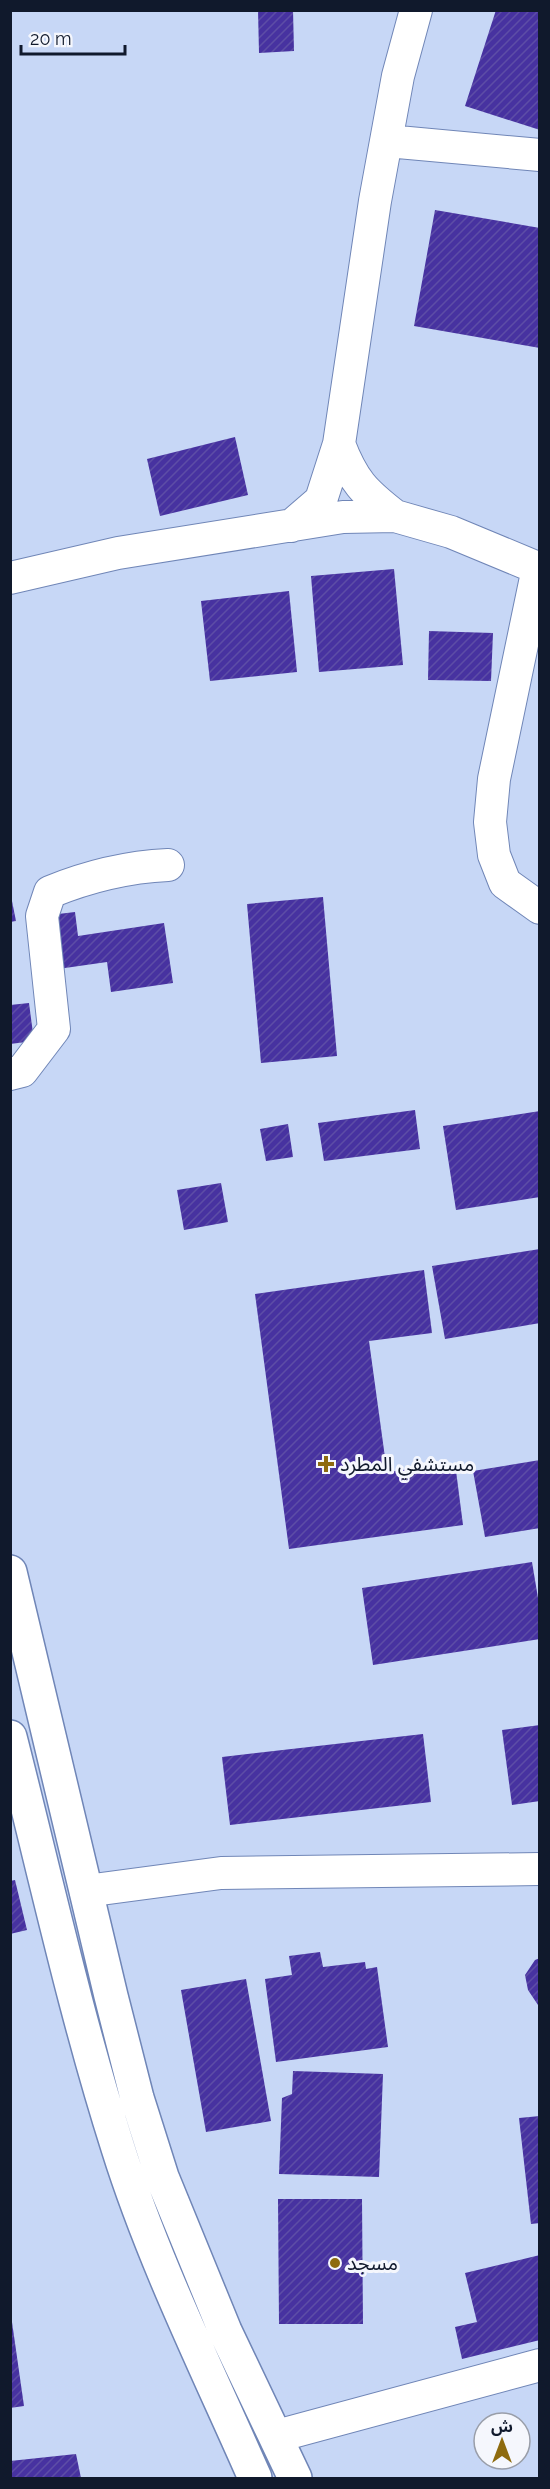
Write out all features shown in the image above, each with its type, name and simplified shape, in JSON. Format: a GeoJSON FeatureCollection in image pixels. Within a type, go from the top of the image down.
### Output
{"type":"FeatureCollection","features":[{"type":"Feature","properties":{"kind":"main road"},"geometry":{"type":"LineString","coordinates":[[10,1572],[137,2098],[162,2177],[225,2331],[296,2478]]}},
{"type":"Feature","properties":{"kind":"main road"},"geometry":{"type":"LineString","coordinates":[[10,1737],[89,2048],[118,2149],[154,2246],[255,2478]]}},
{"type":"Feature","properties":{"kind":"street"},"geometry":{"type":"LineString","coordinates":[[291,526],[321,500],[339,444],[398,76],[416,10]]}},
{"type":"Feature","properties":{"kind":"street"},"geometry":{"type":"LineString","coordinates":[[387,141],[540,155]]}},
{"type":"Feature","properties":{"kind":"street"},"geometry":{"type":"LineString","coordinates":[[339,444],[349,470],[362,488],[395,516]]}},
{"type":"Feature","properties":{"kind":"street"},"geometry":{"type":"LineString","coordinates":[[10,578],[118,553],[343,517],[395,516],[451,532],[539,569],[494,779],[490,822],[494,855],[505,883],[540,908]]}},
{"type":"Feature","properties":{"kind":"street"},"geometry":{"type":"LineString","coordinates":[[10,1074],[22,1071],[54,1029],[42,916],[50,892],[83,879],[136,867],[168,865]]}},
{"type":"Feature","properties":{"kind":"street"},"geometry":{"type":"LineString","coordinates":[[86,1891],[221,1873],[540,1869]]}},
{"type":"Feature","properties":{"kind":"street"},"geometry":{"type":"LineString","coordinates":[[277,2436],[540,2365]]}},
{"type":"Feature","properties":{"kind":"building"},"geometry":{"type":"Polygon","coordinates":[[[258,10],[293,10],[294,51],[259,53],[258,10]]]}},
{"type":"Feature","properties":{"kind":"building"},"geometry":{"type":"Polygon","coordinates":[[[496,10],[540,10],[540,130],[465,106],[496,10]]]}},
{"type":"Feature","properties":{"kind":"building"},"geometry":{"type":"Polygon","coordinates":[[[435,210],[540,228],[540,348],[414,326],[435,210]]]}},
{"type":"Feature","properties":{"kind":"building"},"geometry":{"type":"Polygon","coordinates":[[[235,437],[248,495],[160,516],[147,459],[235,437]]]}},
{"type":"Feature","properties":{"kind":"building"},"geometry":{"type":"Polygon","coordinates":[[[394,569],[403,665],[319,672],[311,576],[394,569]]]}},
{"type":"Feature","properties":{"kind":"building"},"geometry":{"type":"Polygon","coordinates":[[[289,591],[297,672],[210,681],[201,601],[289,591]]]}},
{"type":"Feature","properties":{"kind":"building"},"geometry":{"type":"Polygon","coordinates":[[[429,631],[493,633],[491,681],[428,680],[429,631]]]}},
{"type":"Feature","properties":{"kind":"building"},"geometry":{"type":"Polygon","coordinates":[[[10,891],[16,921],[10,922],[10,891]]]}},
{"type":"Feature","properties":{"kind":"building"},"geometry":{"type":"Polygon","coordinates":[[[323,897],[337,1056],[261,1063],[247,904],[323,897]]]}},
{"type":"Feature","properties":{"kind":"building"},"geometry":{"type":"Polygon","coordinates":[[[75,912],[78,936],[164,923],[173,983],[111,992],[107,962],[58,969],[50,915],[75,912]]]}},
{"type":"Feature","properties":{"kind":"building"},"geometry":{"type":"Polygon","coordinates":[[[29,1003],[34,1041],[10,1044],[10,1005],[29,1003]]]}},
{"type":"Feature","properties":{"kind":"building"},"geometry":{"type":"Polygon","coordinates":[[[415,1110],[420,1149],[324,1161],[318,1123],[415,1110]]]}},
{"type":"Feature","properties":{"kind":"building"},"geometry":{"type":"Polygon","coordinates":[[[540,1111],[540,1197],[456,1210],[443,1126],[540,1111]]]}},
{"type":"Feature","properties":{"kind":"building"},"geometry":{"type":"Polygon","coordinates":[[[288,1124],[293,1157],[266,1161],[260,1129],[288,1124]]]}},
{"type":"Feature","properties":{"kind":"building"},"geometry":{"type":"Polygon","coordinates":[[[221,1183],[228,1222],[184,1230],[177,1190],[221,1183]]]}},
{"type":"Feature","properties":{"kind":"building"},"geometry":{"type":"Polygon","coordinates":[[[540,1249],[540,1323],[445,1339],[432,1266],[540,1249]]]}},
{"type":"Feature","properties":{"kind":"building"},"geometry":{"type":"Polygon","coordinates":[[[424,1270],[432,1333],[369,1341],[387,1472],[455,1463],[463,1525],[289,1549],[255,1294],[424,1270]]]}},
{"type":"Feature","properties":{"kind":"building"},"geometry":{"type":"Polygon","coordinates":[[[540,1460],[540,1528],[485,1537],[473,1471],[540,1460]]]}},
{"type":"Feature","properties":{"kind":"building"},"geometry":{"type":"Polygon","coordinates":[[[532,1562],[540,1610],[540,1639],[373,1665],[362,1588],[532,1562]]]}},
{"type":"Feature","properties":{"kind":"building"},"geometry":{"type":"Polygon","coordinates":[[[540,1725],[540,1801],[512,1805],[502,1730],[540,1725]]]}},
{"type":"Feature","properties":{"kind":"building"},"geometry":{"type":"Polygon","coordinates":[[[423,1734],[431,1802],[230,1825],[222,1757],[423,1734]]]}},
{"type":"Feature","properties":{"kind":"building"},"geometry":{"type":"Polygon","coordinates":[[[15,1880],[27,1930],[10,1934],[10,1881],[15,1880]]]}},
{"type":"Feature","properties":{"kind":"building"},"geometry":{"type":"Polygon","coordinates":[[[320,1952],[323,1967],[365,1962],[366,1969],[377,1967],[388,2047],[276,2062],[265,1979],[292,1975],[289,1956],[320,1952]]]}},
{"type":"Feature","properties":{"kind":"building"},"geometry":{"type":"Polygon","coordinates":[[[540,1958],[540,2008],[528,1990],[525,1975],[535,1960],[540,1958]]]}},
{"type":"Feature","properties":{"kind":"building"},"geometry":{"type":"Polygon","coordinates":[[[246,1979],[271,2121],[206,2132],[181,1990],[246,1979]]]}},
{"type":"Feature","properties":{"kind":"building"},"geometry":{"type":"Polygon","coordinates":[[[293,2071],[383,2074],[379,2177],[279,2174],[282,2098],[292,2094],[293,2071]]]}},
{"type":"Feature","properties":{"kind":"building"},"geometry":{"type":"Polygon","coordinates":[[[540,2116],[540,2223],[531,2224],[519,2118],[540,2116]]]}},
{"type":"Feature","properties":{"kind":"building"},"geometry":{"type":"Polygon","coordinates":[[[278,2199],[362,2199],[363,2324],[279,2324],[278,2199]]]}},
{"type":"Feature","properties":{"kind":"building"},"geometry":{"type":"Polygon","coordinates":[[[540,2255],[540,2340],[462,2359],[455,2327],[477,2322],[465,2273],[540,2255]]]}},
{"type":"Feature","properties":{"kind":"building"},"geometry":{"type":"Polygon","coordinates":[[[10,2308],[24,2406],[10,2408],[10,2308]]]}},
{"type":"Feature","properties":{"kind":"building"},"geometry":{"type":"Polygon","coordinates":[[[76,2454],[81,2478],[10,2478],[10,2461],[76,2454]]]}},
{"type":"Feature","properties":{"kind":"place","name":"مستشفي المطرد"},"geometry":{"type":"Point","coordinates":[326,1464]}},
{"type":"Feature","properties":{"kind":"place","name":"مسجد"},"geometry":{"type":"Point","coordinates":[335,2263]}}]}
